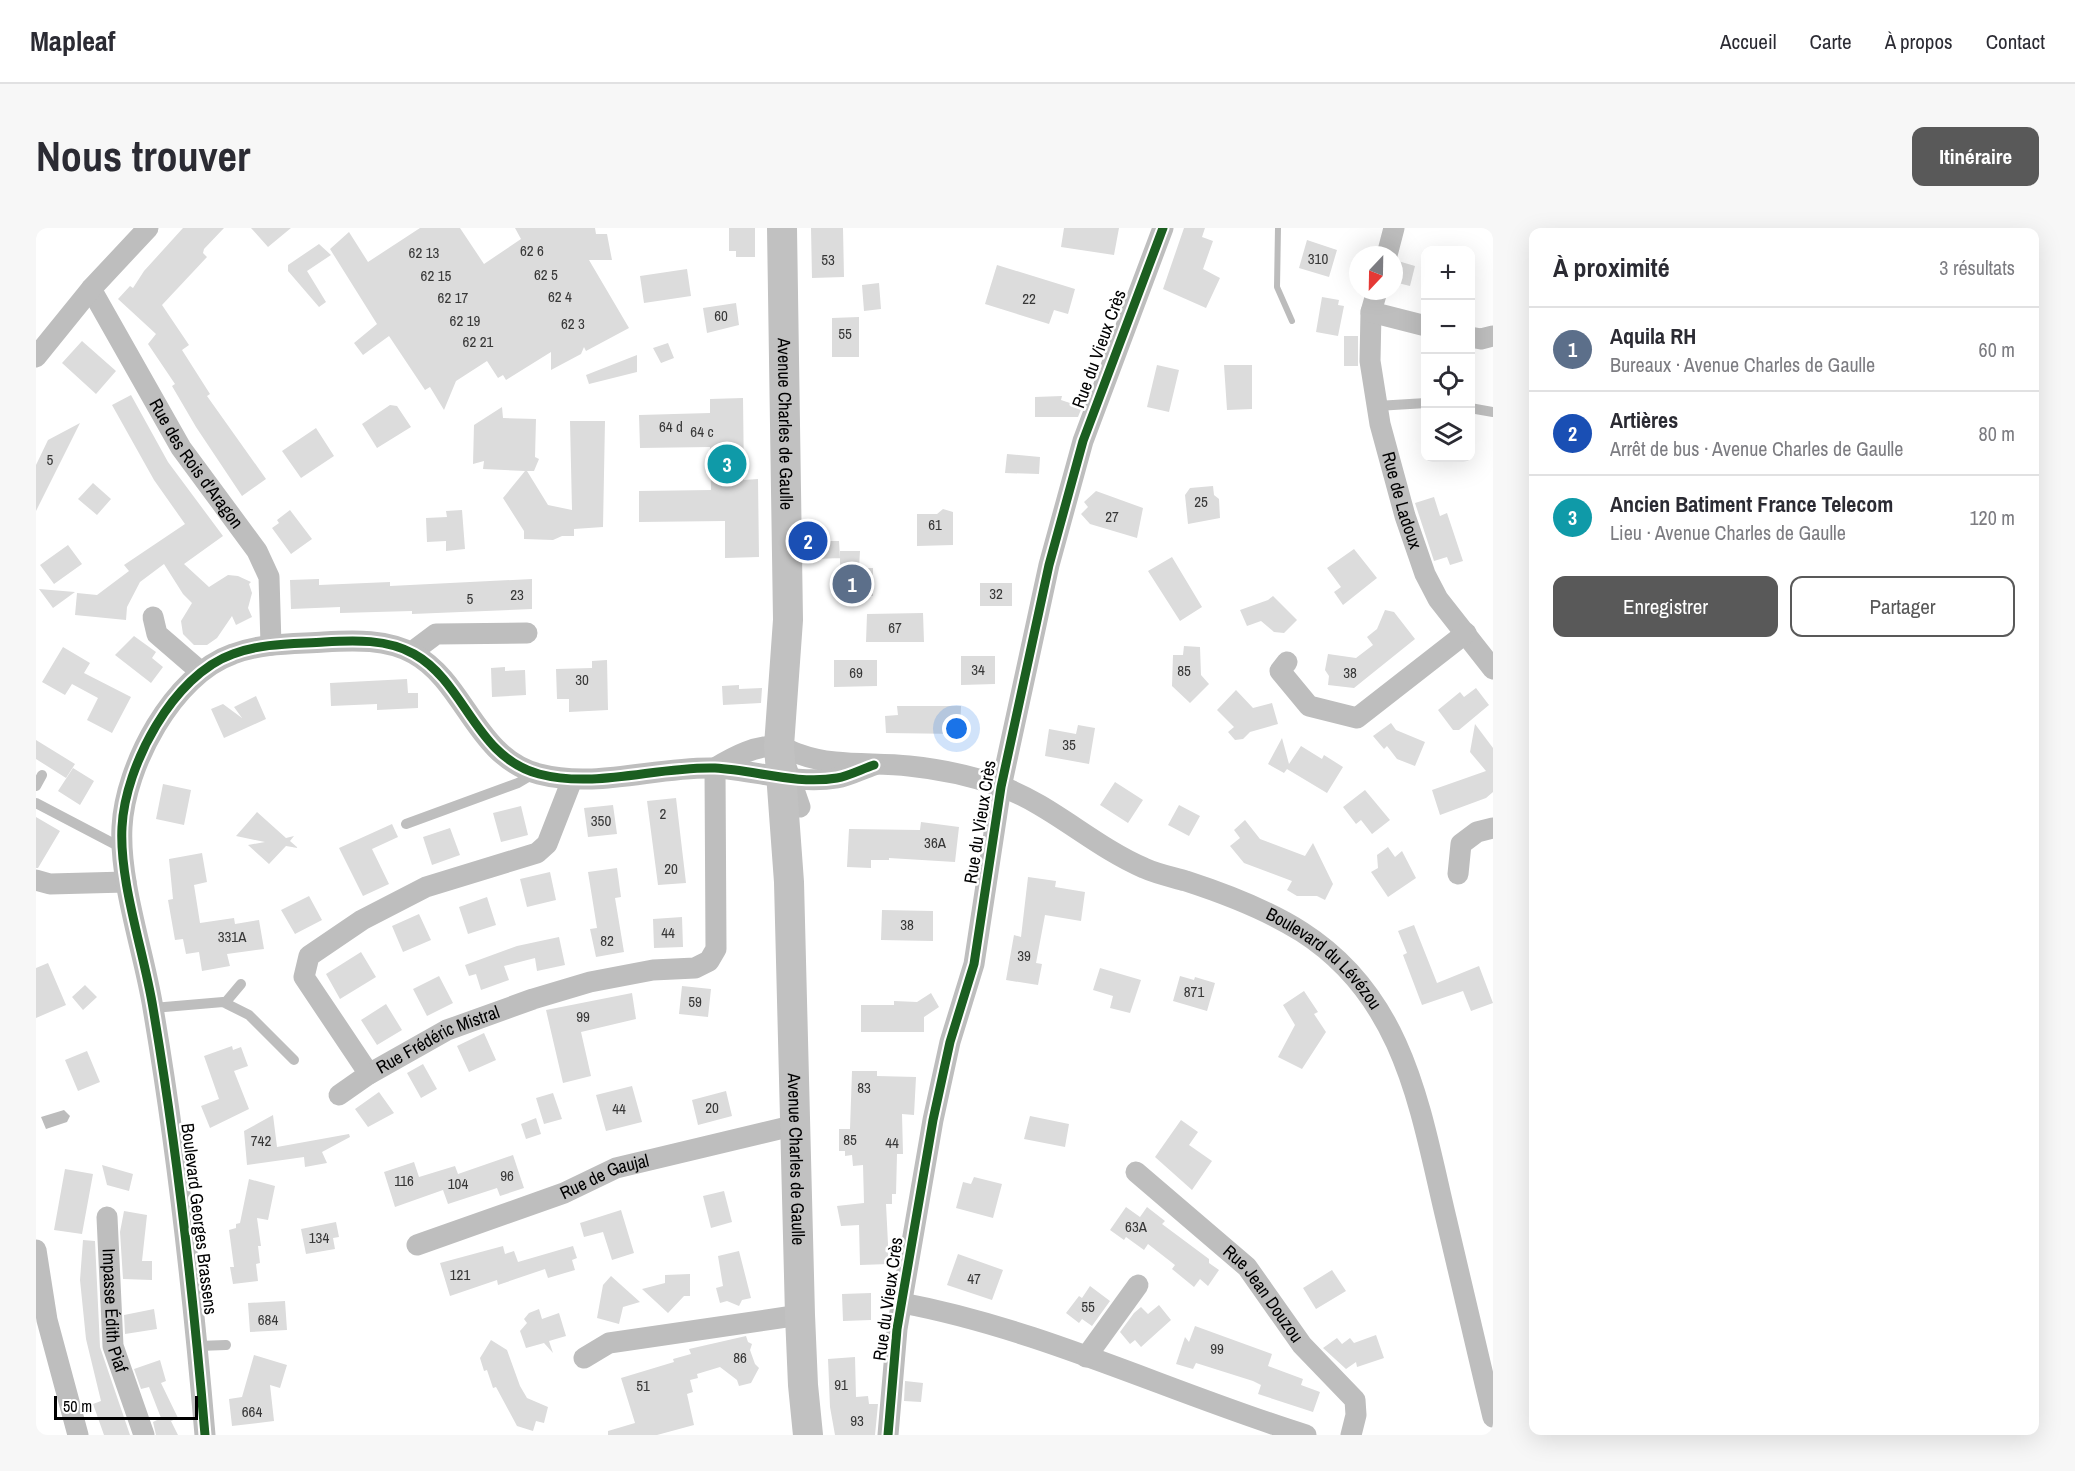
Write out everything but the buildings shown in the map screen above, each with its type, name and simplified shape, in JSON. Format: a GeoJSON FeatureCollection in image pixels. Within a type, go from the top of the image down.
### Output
{"type":"FeatureCollection","features":[{"type":"Feature","properties":{"kind":"main road","name":"Avenue Charles de Gaulle"},"geometry":{"type":"LineString","coordinates":[[782,228],[788,620],[789,882],[800,1315],[808,1435]]}},
{"type":"Feature","properties":{"kind":"main road","name":"Avenue Charles de Gaulle"},"geometry":{"type":"LineString","coordinates":[[788,620],[798,700],[788,757],[800,807],[789,882]]}},
{"type":"Feature","properties":{"kind":"street"},"geometry":{"type":"LineString","coordinates":[[36,357],[91,289],[148,228]]}},
{"type":"Feature","properties":{"kind":"street","name":"Rue du Vieux Crès"},"geometry":{"type":"LineString","coordinates":[[888,1435],[902,1303],[936,1109],[951,1042],[974,964],[1001,787],[1049,565],[1083,441],[1162,228]]}},
{"type":"Feature","properties":{"kind":"street"},"geometry":{"type":"LineString","coordinates":[[1389,246],[1394,228]]}},
{"type":"Feature","properties":{"kind":"street","name":"Rue des Rois d'Aragon"},"geometry":{"type":"LineString","coordinates":[[91,289],[181,448],[257,551],[269,577],[271,645]]}},
{"type":"Feature","properties":{"kind":"street","name":"Rue de Ladoux"},"geometry":{"type":"LineString","coordinates":[[1374,300],[1371,312],[1370,361],[1377,406],[1405,516],[1425,573],[1438,599],[1493,669]]}},
{"type":"Feature","properties":{"kind":"street"},"geometry":{"type":"LineString","coordinates":[[1371,312],[1421,325]]}},
{"type":"Feature","properties":{"kind":"street"},"geometry":{"type":"LineString","coordinates":[[1475,338],[1493,336]]}},
{"type":"Feature","properties":{"kind":"street"},"geometry":{"type":"LineString","coordinates":[[153,616],[157,634],[201,672]]}},
{"type":"Feature","properties":{"kind":"street"},"geometry":{"type":"LineString","coordinates":[[527,633],[436,634],[412,652],[435,670],[484,738],[507,759],[536,773],[572,780],[715,768],[733,757],[766,745],[788,757]]}},
{"type":"Feature","properties":{"kind":"street"},"geometry":{"type":"LineString","coordinates":[[1287,662],[1280,671],[1310,706],[1358,718],[1466,633]]}},
{"type":"Feature","properties":{"kind":"street","name":"Boulevard Georges Brassens"},"geometry":{"type":"LineString","coordinates":[[205,1435],[198,1346],[177,1173],[153,1008],[126,882],[122,849],[125,794],[144,748],[174,700],[201,672],[234,653],[271,645],[349,640],[398,646],[412,652]]}},
{"type":"Feature","properties":{"kind":"street","name":"Boulevard du Lévézou"},"geometry":{"type":"LineString","coordinates":[[715,768],[788,757],[909,766],[965,776],[1001,787],[1038,804],[1101,846],[1144,868],[1231,896],[1272,914],[1304,933],[1333,957],[1362,987],[1385,1020],[1411,1075],[1493,1417]]}},
{"type":"Feature","properties":{"kind":"street","name":"Rue Frédéric Mistral"},"geometry":{"type":"LineString","coordinates":[[572,780],[547,844],[537,853],[426,887],[362,920],[309,956],[303,977],[369,1074],[447,1030],[533,999],[590,982],[652,970],[695,968],[709,961],[716,949],[715,768]]}},
{"type":"Feature","properties":{"kind":"street"},"geometry":{"type":"LineString","coordinates":[[1458,874],[1461,844],[1477,832],[1493,828]]}},
{"type":"Feature","properties":{"kind":"street"},"geometry":{"type":"LineString","coordinates":[[36,880],[50,884],[126,882]]}},
{"type":"Feature","properties":{"kind":"street"},"geometry":{"type":"LineString","coordinates":[[339,1095],[369,1074]]}},
{"type":"Feature","properties":{"kind":"street","name":"Rue de Gaujal"},"geometry":{"type":"LineString","coordinates":[[417,1245],[564,1193],[616,1167],[796,1125]]}},
{"type":"Feature","properties":{"kind":"street","name":"Rue Jean Douzou"},"geometry":{"type":"LineString","coordinates":[[1136,1172],[1246,1267],[1302,1345],[1355,1400],[1356,1415],[1351,1435]]}},
{"type":"Feature","properties":{"kind":"street","name":"Impasse Édith Piaf"},"geometry":{"type":"LineString","coordinates":[[107,1217],[113,1346],[144,1435]]}},
{"type":"Feature","properties":{"kind":"street"},"geometry":{"type":"LineString","coordinates":[[36,1250],[47,1320],[78,1435]]}},
{"type":"Feature","properties":{"kind":"street"},"geometry":{"type":"LineString","coordinates":[[1086,1357],[1138,1285]]}},
{"type":"Feature","properties":{"kind":"street"},"geometry":{"type":"LineString","coordinates":[[902,1303],[943,1311],[1086,1357],[1306,1435]]}},
{"type":"Feature","properties":{"kind":"street"},"geometry":{"type":"LineString","coordinates":[[584,1358],[609,1343],[800,1315]]}},
{"type":"Feature","properties":{"kind":"lane"},"geometry":{"type":"LineString","coordinates":[[1377,406],[1421,403]]}},
{"type":"Feature","properties":{"kind":"lane"},"geometry":{"type":"LineString","coordinates":[[1475,409],[1493,412]]}},
{"type":"Feature","properties":{"kind":"lane"},"geometry":{"type":"LineString","coordinates":[[406,824],[518,783],[536,773]]}},
{"type":"Feature","properties":{"kind":"lane"},"geometry":{"type":"LineString","coordinates":[[36,786],[42,775]]}},
{"type":"Feature","properties":{"kind":"lane"},"geometry":{"type":"LineString","coordinates":[[36,802],[122,849]]}},
{"type":"Feature","properties":{"kind":"lane"},"geometry":{"type":"LineString","coordinates":[[225,1003],[241,984]]}},
{"type":"Feature","properties":{"kind":"lane"},"geometry":{"type":"LineString","coordinates":[[153,1008],[205,996],[225,1003],[249,1015],[294,1060]]}},
{"type":"Feature","properties":{"kind":"lane"},"geometry":{"type":"LineString","coordinates":[[198,1346],[226,1345]]}},
{"type":"Feature","properties":{"kind":"shaded area"},"geometry":{"type":"Polygon","coordinates":[[[64,1110],[70,1116],[67,1122],[46,1129],[41,1117],[64,1110]]]}},
{"type":"Feature","properties":{"kind":"waterway"},"geometry":{"type":"LineString","coordinates":[[1278,228],[1277,287],[1292,321]]}},
{"type":"Feature","properties":{"kind":"cycle path"},"geometry":{"type":"LineString","coordinates":[[888,1435],[897,1329],[933,1120],[950,1042],[974,964],[1001,787],[1049,565],[1083,441],[1163,228]]}},
{"type":"Feature","properties":{"kind":"cycle path"},"geometry":{"type":"LineString","coordinates":[[205,1435],[190,1274],[170,1114],[149,986],[128,894],[122,848],[125,803],[132,777],[156,725],[191,681],[211,665],[244,650],[335,641],[382,643],[404,649],[432,667],[500,752],[517,765],[539,774],[583,779],[693,768],[715,768],[822,780],[842,777],[874,765]]}},
{"type":"Feature","properties":{"kind":"place","name":"Ancien Batiment France Telecom"},"geometry":{"type":"Point","coordinates":[727,464]}},
{"type":"Feature","properties":{"kind":"place","name":"Artières"},"geometry":{"type":"Point","coordinates":[808,541]}},
{"type":"Feature","properties":{"kind":"place","name":"Aquila RH"},"geometry":{"type":"Point","coordinates":[852,584]}}]}
